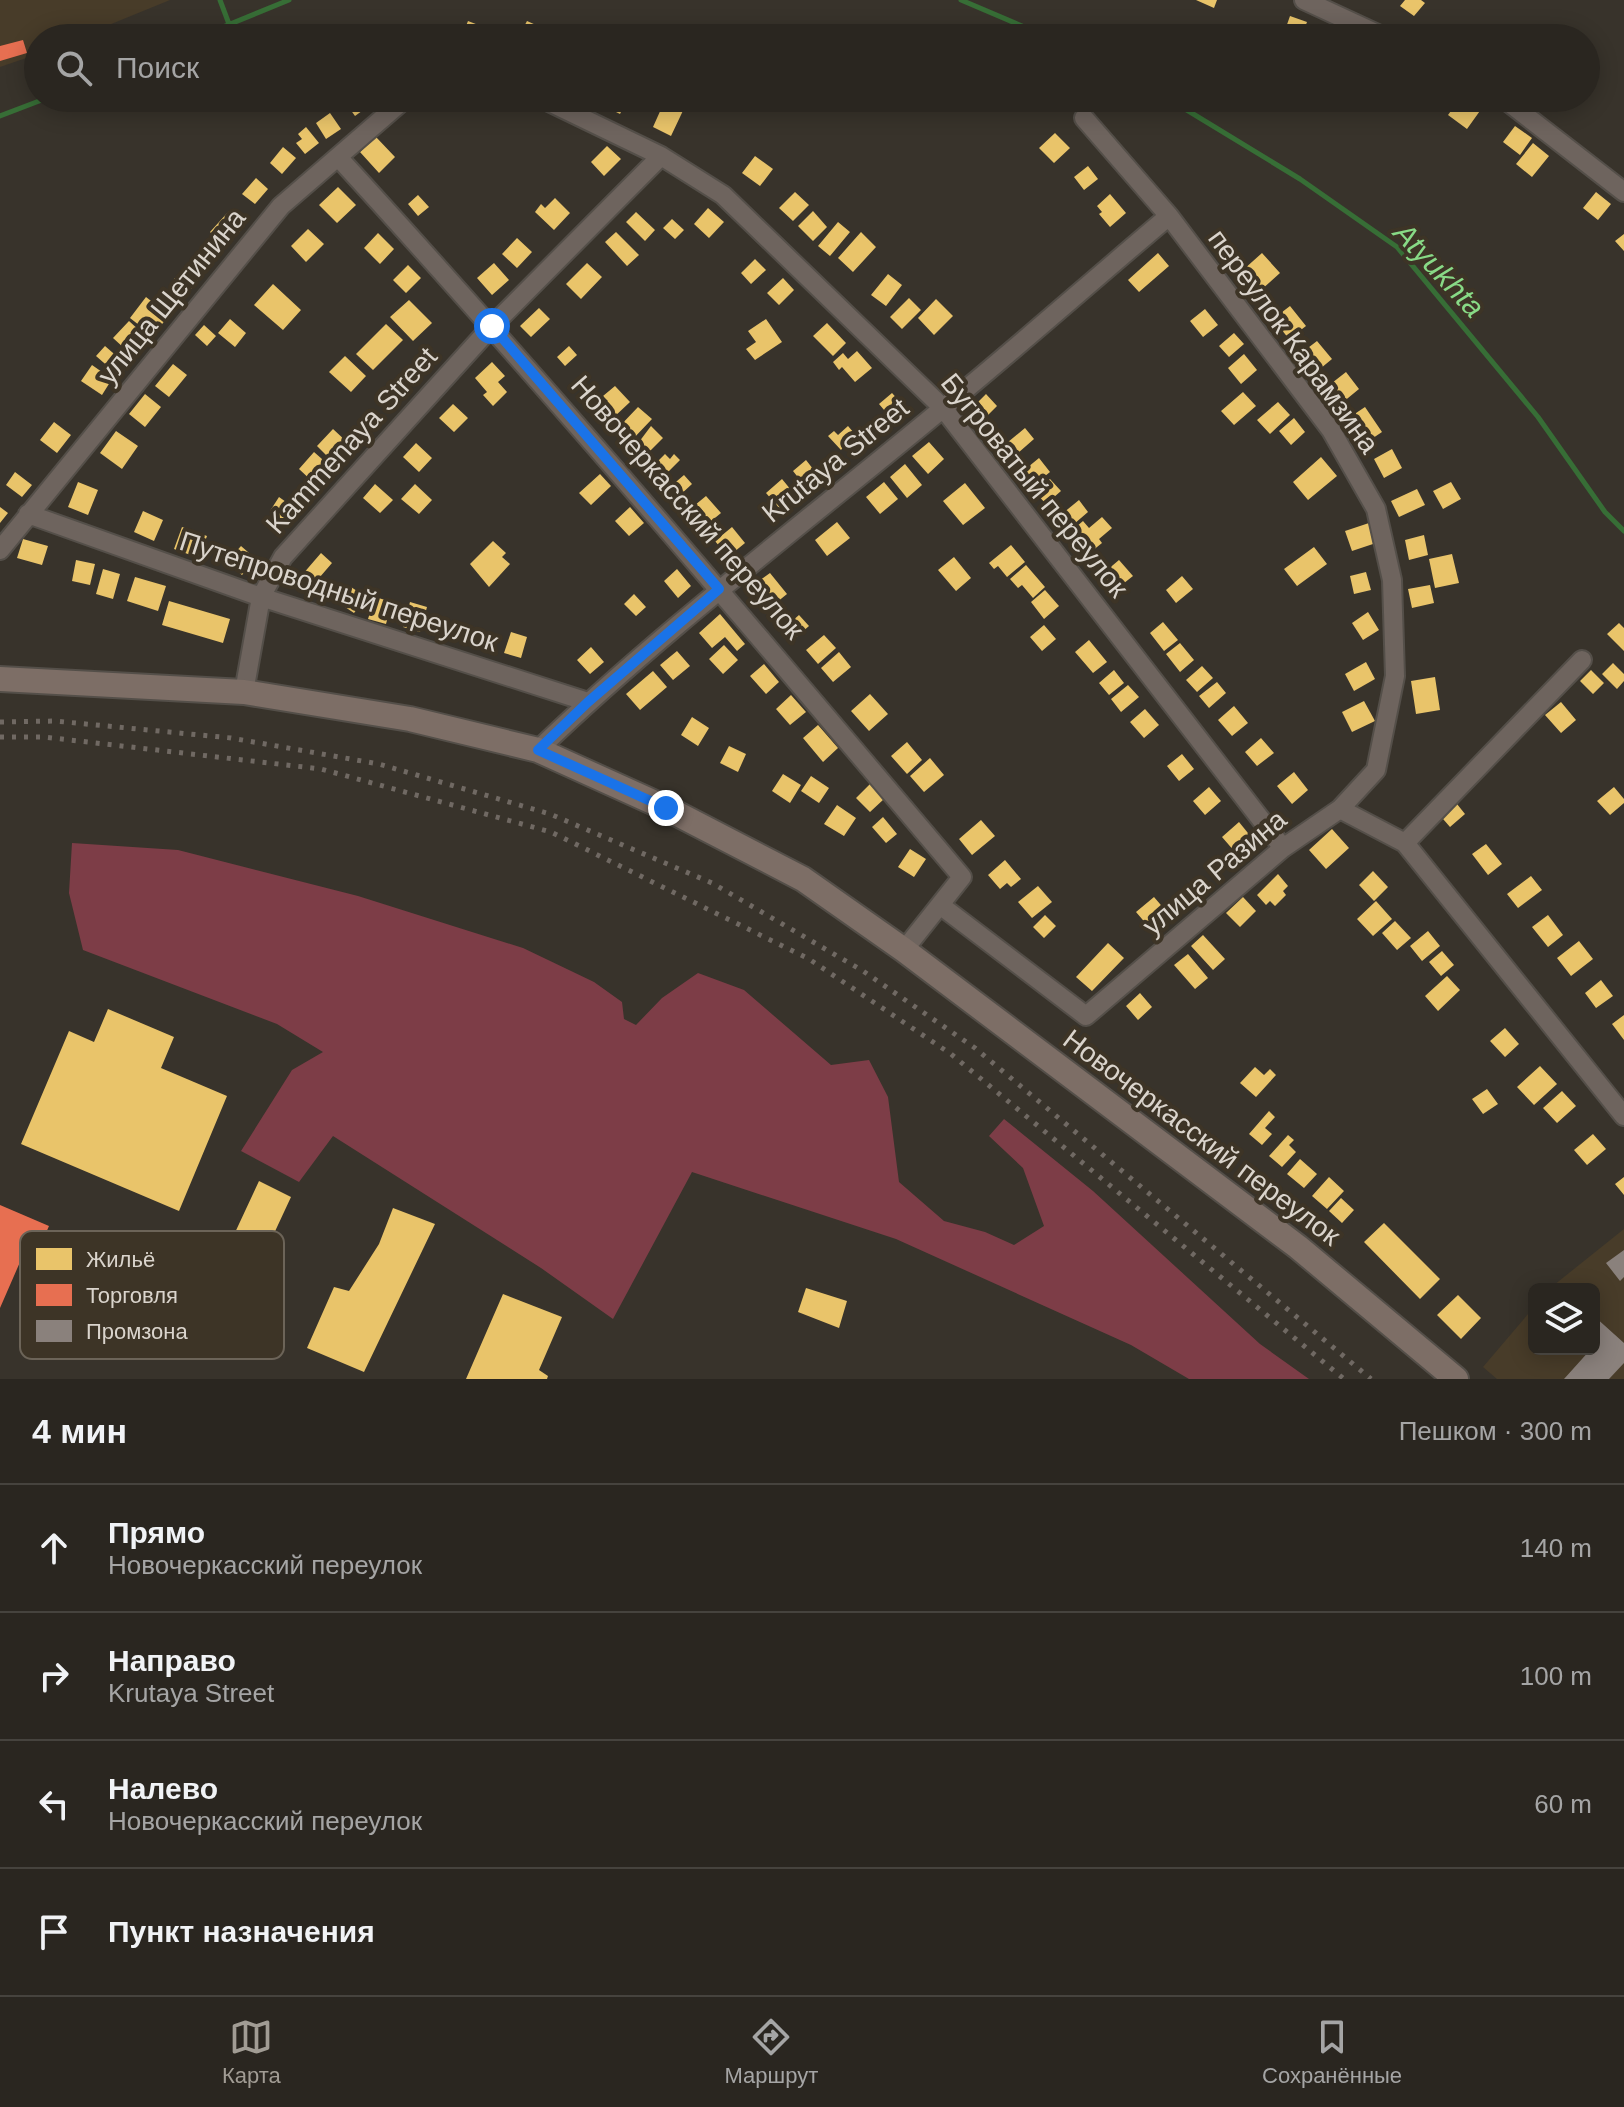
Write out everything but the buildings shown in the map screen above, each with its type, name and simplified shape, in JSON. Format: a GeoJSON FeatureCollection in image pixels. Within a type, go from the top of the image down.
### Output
{"type":"FeatureCollection","features":[{"type":"Feature","properties":{"kind":"main road","name":"Новочеркасский переулок"},"geometry":{"type":"LineString","coordinates":[[0,679],[244,692],[410,719],[538,750],[666,808],[803,879],[904,950],[1298,1247],[1456,1379]]}},
{"type":"Feature","properties":{"kind":"street"},"geometry":{"type":"LineString","coordinates":[[1304,0],[1356,24]]}},
{"type":"Feature","properties":{"kind":"street","name":"улица Щетинина"},"geometry":{"type":"LineString","coordinates":[[0,550],[281,206],[390,112]]}},
{"type":"Feature","properties":{"kind":"street","name":"Бугроватый переулок"},"geometry":{"type":"LineString","coordinates":[[570,112],[661,156],[723,195],[943,408],[1283,848]]}},
{"type":"Feature","properties":{"kind":"street"},"geometry":{"type":"LineString","coordinates":[[1521,112],[1624,192]]}},
{"type":"Feature","properties":{"kind":"street","name":"переулок Карамзина"},"geometry":{"type":"LineString","coordinates":[[1084,118],[1169,216],[1331,430],[1376,509],[1392,580],[1395,676],[1376,770]]}},
{"type":"Feature","properties":{"kind":"street","name":"Kammenaya Street"},"geometry":{"type":"LineString","coordinates":[[244,692],[261,597],[283,557],[492,326],[661,156]]}},
{"type":"Feature","properties":{"kind":"street","name":"Новочеркасский переулок"},"geometry":{"type":"LineString","coordinates":[[338,157],[492,326],[962,877],[904,950]]}},
{"type":"Feature","properties":{"kind":"street","name":"Krutaya Street"},"geometry":{"type":"LineString","coordinates":[[538,750],[588,702],[719,589],[943,408],[1169,216]]}},
{"type":"Feature","properties":{"kind":"street","name":"Путепроводный переулок"},"geometry":{"type":"LineString","coordinates":[[28,514],[261,597],[588,702]]}},
{"type":"Feature","properties":{"kind":"street"},"geometry":{"type":"LineString","coordinates":[[1405,843],[1582,660]]}},
{"type":"Feature","properties":{"kind":"street","name":"улица Разина"},"geometry":{"type":"LineString","coordinates":[[1086,1016],[1283,848],[1340,809],[1376,770]]}},
{"type":"Feature","properties":{"kind":"street"},"geometry":{"type":"LineString","coordinates":[[1340,809],[1405,843],[1624,1116]]}},
{"type":"Feature","properties":{"kind":"street","name":"Новочеркасский переулок"},"geometry":{"type":"LineString","coordinates":[[940,905],[1086,1016]]}},
{"type":"Feature","properties":{"kind":"shaded area"},"geometry":{"type":"Polygon","coordinates":[[[0,0],[170,0],[111,24],[24,24],[24,59],[0,67],[0,0]]]}},
{"type":"Feature","properties":{"kind":"shaded area"},"geometry":{"type":"Polygon","coordinates":[[[72,843],[178,850],[358,896],[523,948],[594,982],[622,1002],[624,1019],[636,1025],[662,998],[698,973],[744,990],[831,1065],[869,1060],[888,1097],[899,1182],[944,1221],[985,1232],[1014,1245],[1044,1226],[1023,1168],[989,1136],[1004,1119],[1093,1191],[1260,1344],[1309,1379],[1189,1379],[1131,1345],[896,1239],[692,1172],[613,1319],[541,1268],[333,1136],[299,1182],[241,1151],[292,1070],[323,1052],[277,1024],[83,950],[69,893],[72,843]]]}},
{"type":"Feature","properties":{"kind":"shaded area"},"geometry":{"type":"Polygon","coordinates":[[[1624,1229],[1624,1379],[1497,1379],[1483,1367],[1528,1314],[1528,1355],[1600,1355],[1600,1283],[1556,1283],[1624,1229]]]}},
{"type":"Feature","properties":{"kind":"waterway"},"geometry":{"type":"LineString","coordinates":[[220,0],[229,24]]}},
{"type":"Feature","properties":{"kind":"waterway","name":"Atyukhta"},"geometry":{"type":"LineString","coordinates":[[230,24],[289,0]]}},
{"type":"Feature","properties":{"kind":"waterway","name":"Atyukhta"},"geometry":{"type":"LineString","coordinates":[[961,0],[1017,24]]}},
{"type":"Feature","properties":{"kind":"waterway","name":"Atyukhta"},"geometry":{"type":"LineString","coordinates":[[0,116],[24,107]]}},
{"type":"Feature","properties":{"kind":"waterway","name":"Atyukhta"},"geometry":{"type":"LineString","coordinates":[[1190,112],[1300,179],[1397,247],[1538,417],[1605,512],[1624,531]]}},
{"type":"Feature","properties":{"kind":"railway"},"geometry":{"type":"LineString","coordinates":[[0,722],[55,721],[231,738],[379,764],[550,814],[712,883],[863,971],[975,1048],[1371,1379]]}},
{"type":"Feature","properties":{"kind":"railway"},"geometry":{"type":"LineString","coordinates":[[0,737],[44,737],[321,769],[551,832],[809,959],[951,1054],[1344,1379]]}},
{"type":"Feature","properties":{"kind":"route"},"geometry":{"type":"LineString","coordinates":[[492,326],[719,589],[588,702],[538,750],[666,808]]}}]}
